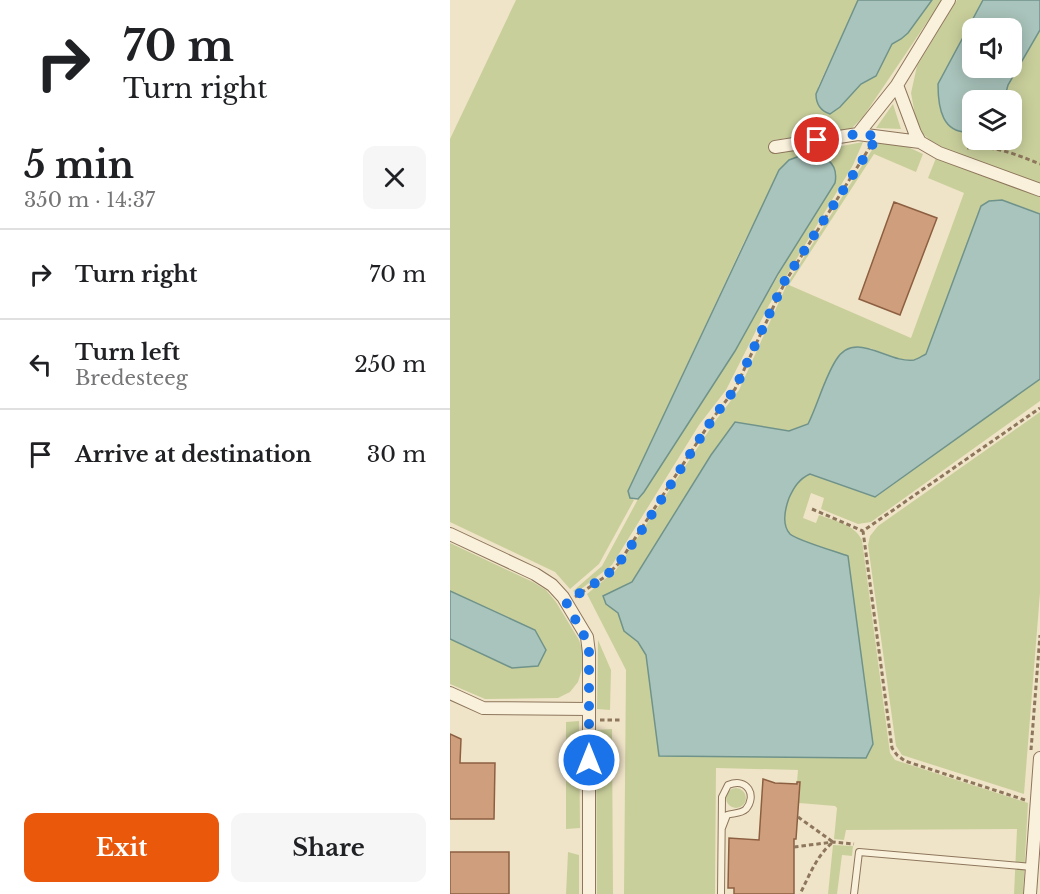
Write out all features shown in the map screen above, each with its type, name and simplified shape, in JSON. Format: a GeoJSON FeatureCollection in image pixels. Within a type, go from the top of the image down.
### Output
{"type":"FeatureCollection","features":[{"type":"Feature","properties":{"kind":"street"},"geometry":{"type":"LineString","coordinates":[[858,134],[870,122],[897,85],[949,0]]}},
{"type":"Feature","properties":{"kind":"street"},"geometry":{"type":"LineString","coordinates":[[897,85],[920,142]]}},
{"type":"Feature","properties":{"kind":"street"},"geometry":{"type":"LineString","coordinates":[[775,147],[858,134],[920,142],[939,153],[1040,190]]}},
{"type":"Feature","properties":{"kind":"street"},"geometry":{"type":"LineString","coordinates":[[450,534],[543,579],[557,590],[589,645],[589,894]]}},
{"type":"Feature","properties":{"kind":"street"},"geometry":{"type":"LineString","coordinates":[[450,693],[483,708],[589,714]]}},
{"type":"Feature","properties":{"kind":"street"},"geometry":{"type":"LineString","coordinates":[[1030,894],[1040,758]]}},
{"type":"Feature","properties":{"kind":"lane"},"geometry":{"type":"LineString","coordinates":[[721,894],[722,828],[723,792],[728,785],[741,782],[748,787],[749,803],[743,811],[727,815],[722,828]]}},
{"type":"Feature","properties":{"kind":"lane"},"geometry":{"type":"LineString","coordinates":[[854,894],[859,852],[1032,867]]}},
{"type":"Feature","properties":{"kind":"path"},"geometry":{"type":"LineString","coordinates":[[566,602],[606,576],[619,563],[640,533],[713,418],[735,389],[784,282],[878,136]]}},
{"type":"Feature","properties":{"kind":"path"},"geometry":{"type":"LineString","coordinates":[[959,147],[998,148],[1040,164]]}},
{"type":"Feature","properties":{"kind":"path"},"geometry":{"type":"LineString","coordinates":[[863,531],[1040,408]]}},
{"type":"Feature","properties":{"kind":"path"},"geometry":{"type":"LineString","coordinates":[[812,509],[863,531]]}},
{"type":"Feature","properties":{"kind":"path"},"geometry":{"type":"LineString","coordinates":[[863,531],[892,748],[905,761],[1026,801]]}},
{"type":"Feature","properties":{"kind":"path"},"geometry":{"type":"LineString","coordinates":[[589,714],[622,720]]}},
{"type":"Feature","properties":{"kind":"path"},"geometry":{"type":"LineString","coordinates":[[798,817],[833,842],[824,849],[800,894]]}},
{"type":"Feature","properties":{"kind":"green space"},"geometry":{"type":"Polygon","coordinates":[[[516,0],[858,0],[818,87],[818,104],[826,112],[833,112],[861,84],[876,76],[892,44],[908,33],[932,0],[942,0],[863,117],[850,130],[773,140],[775,152],[836,147],[863,142],[853,165],[769,305],[726,390],[699,425],[612,565],[576,593],[573,591],[602,566],[638,499],[735,351],[790,255],[835,183],[836,177],[816,154],[796,157],[784,164],[744,242],[628,491],[630,498],[634,500],[599,564],[570,589],[555,572],[450,522],[450,139],[516,0]]]}},
{"type":"Feature","properties":{"kind":"green space"},"geometry":{"type":"Polygon","coordinates":[[[957,0],[983,0],[973,18],[962,18],[962,38],[957,47],[962,90],[962,150],[1022,150],[1022,90],[1007,90],[1012,78],[1022,78],[1022,61],[1040,30],[1040,184],[946,149],[923,134],[915,115],[911,93],[917,66],[957,0]]]}},
{"type":"Feature","properties":{"kind":"green space"},"geometry":{"type":"Polygon","coordinates":[[[893,104],[901,129],[876,128],[893,104]]]}},
{"type":"Feature","properties":{"kind":"green space"},"geometry":{"type":"Polygon","coordinates":[[[877,142],[908,147],[923,154],[916,172],[874,154],[789,285],[911,338],[964,193],[928,178],[936,158],[1040,197],[1040,214],[1003,201],[981,206],[926,354],[915,360],[899,359],[870,348],[837,358],[809,424],[789,431],[735,422],[711,455],[632,582],[606,604],[618,613],[624,630],[638,642],[646,655],[659,756],[791,535],[785,523],[785,508],[798,482],[810,474],[876,497],[1040,379],[1040,401],[871,522],[858,524],[821,509],[824,498],[811,493],[803,518],[816,523],[819,515],[838,521],[854,530],[862,540],[890,753],[895,760],[1028,803],[1023,894],[1014,894],[1017,829],[846,830],[844,840],[834,839],[837,808],[799,803],[798,770],[716,768],[715,894],[624,894],[626,670],[587,594],[616,570],[716,420],[739,390],[787,284],[877,142]]]}},
{"type":"Feature","properties":{"kind":"green space"},"geometry":{"type":"Polygon","coordinates":[[[1040,412],[1040,593],[1024,794],[902,755],[896,746],[868,545],[870,536],[878,526],[1040,412]]]}},
{"type":"Feature","properties":{"kind":"green space"},"geometry":{"type":"Polygon","coordinates":[[[450,543],[533,582],[546,590],[556,602],[582,649],[582,669],[578,682],[570,692],[558,698],[485,699],[450,684],[450,639],[512,668],[535,630],[450,591],[450,543]]]}},
{"type":"Feature","properties":{"kind":"green space"},"geometry":{"type":"Polygon","coordinates":[[[598,640],[611,670],[610,710],[597,709],[598,640]]]}},
{"type":"Feature","properties":{"kind":"green space"},"geometry":{"type":"Polygon","coordinates":[[[579,721],[580,828],[566,829],[566,722],[579,721]]]}},
{"type":"Feature","properties":{"kind":"green space"},"geometry":{"type":"Polygon","coordinates":[[[612,729],[613,894],[597,894],[596,730],[612,729]]]}},
{"type":"Feature","properties":{"kind":"green space"},"geometry":{"type":"Polygon","coordinates":[[[736,788],[743,791],[746,798],[743,805],[736,808],[729,805],[726,798],[729,791],[736,788]]]}},
{"type":"Feature","properties":{"kind":"green space"},"geometry":{"type":"Polygon","coordinates":[[[833,845],[853,846],[852,856],[842,855],[837,894],[828,894],[833,845]]]}},
{"type":"Feature","properties":{"kind":"green space"},"geometry":{"type":"Polygon","coordinates":[[[568,852],[579,855],[579,894],[566,894],[568,852]]]}},
{"type":"Feature","properties":{"kind":"water"},"geometry":{"type":"Polygon","coordinates":[[[858,0],[932,0],[908,33],[892,44],[876,76],[861,84],[840,107],[830,114],[820,107],[816,94],[858,0]]]}},
{"type":"Feature","properties":{"kind":"water"},"geometry":{"type":"Polygon","coordinates":[[[983,0],[1040,0],[1040,30],[1022,61],[1022,18],[973,18],[983,0]]]}},
{"type":"Feature","properties":{"kind":"water"},"geometry":{"type":"Polygon","coordinates":[[[962,39],[962,78],[1012,78],[1007,90],[962,90],[962,132],[948,124],[939,102],[938,84],[962,39]]]}},
{"type":"Feature","properties":{"kind":"water"},"geometry":{"type":"Polygon","coordinates":[[[805,154],[829,161],[835,170],[835,183],[778,274],[735,351],[644,492],[638,499],[630,498],[628,491],[779,170],[789,160],[805,154]]]}},
{"type":"Feature","properties":{"kind":"water"},"geometry":{"type":"Polygon","coordinates":[[[1002,200],[1040,214],[1040,379],[875,497],[810,474],[795,487],[786,507],[785,526],[790,534],[808,543],[848,556],[873,744],[866,758],[659,756],[646,655],[638,642],[624,631],[618,613],[606,604],[603,596],[632,582],[711,455],[735,422],[789,431],[808,424],[836,360],[844,351],[853,347],[862,347],[904,360],[914,360],[926,354],[981,206],[989,201],[1002,200]]]}},
{"type":"Feature","properties":{"kind":"water"},"geometry":{"type":"Polygon","coordinates":[[[450,591],[535,630],[546,650],[538,666],[512,668],[450,639],[450,591]]]}},
{"type":"Feature","properties":{"kind":"building"},"geometry":{"type":"Polygon","coordinates":[[[894,202],[937,218],[900,315],[859,299],[894,202]]]}},
{"type":"Feature","properties":{"kind":"building"},"geometry":{"type":"Polygon","coordinates":[[[450,734],[461,739],[460,763],[495,763],[494,819],[450,819],[450,734]]]}},
{"type":"Feature","properties":{"kind":"building"},"geometry":{"type":"Polygon","coordinates":[[[763,779],[775,783],[797,784],[800,782],[796,839],[794,839],[794,894],[734,894],[734,888],[728,888],[729,838],[759,840],[763,779]]]}},
{"type":"Feature","properties":{"kind":"building"},"geometry":{"type":"Polygon","coordinates":[[[450,852],[509,852],[509,894],[450,894],[450,852]]]}},
{"type":"Feature","properties":{"kind":"route"},"geometry":{"type":"LineString","coordinates":[[589,760],[589,645],[566,602],[606,576],[619,563],[640,533],[713,418],[735,389],[784,282],[878,136],[858,134],[817,140]]}}]}
